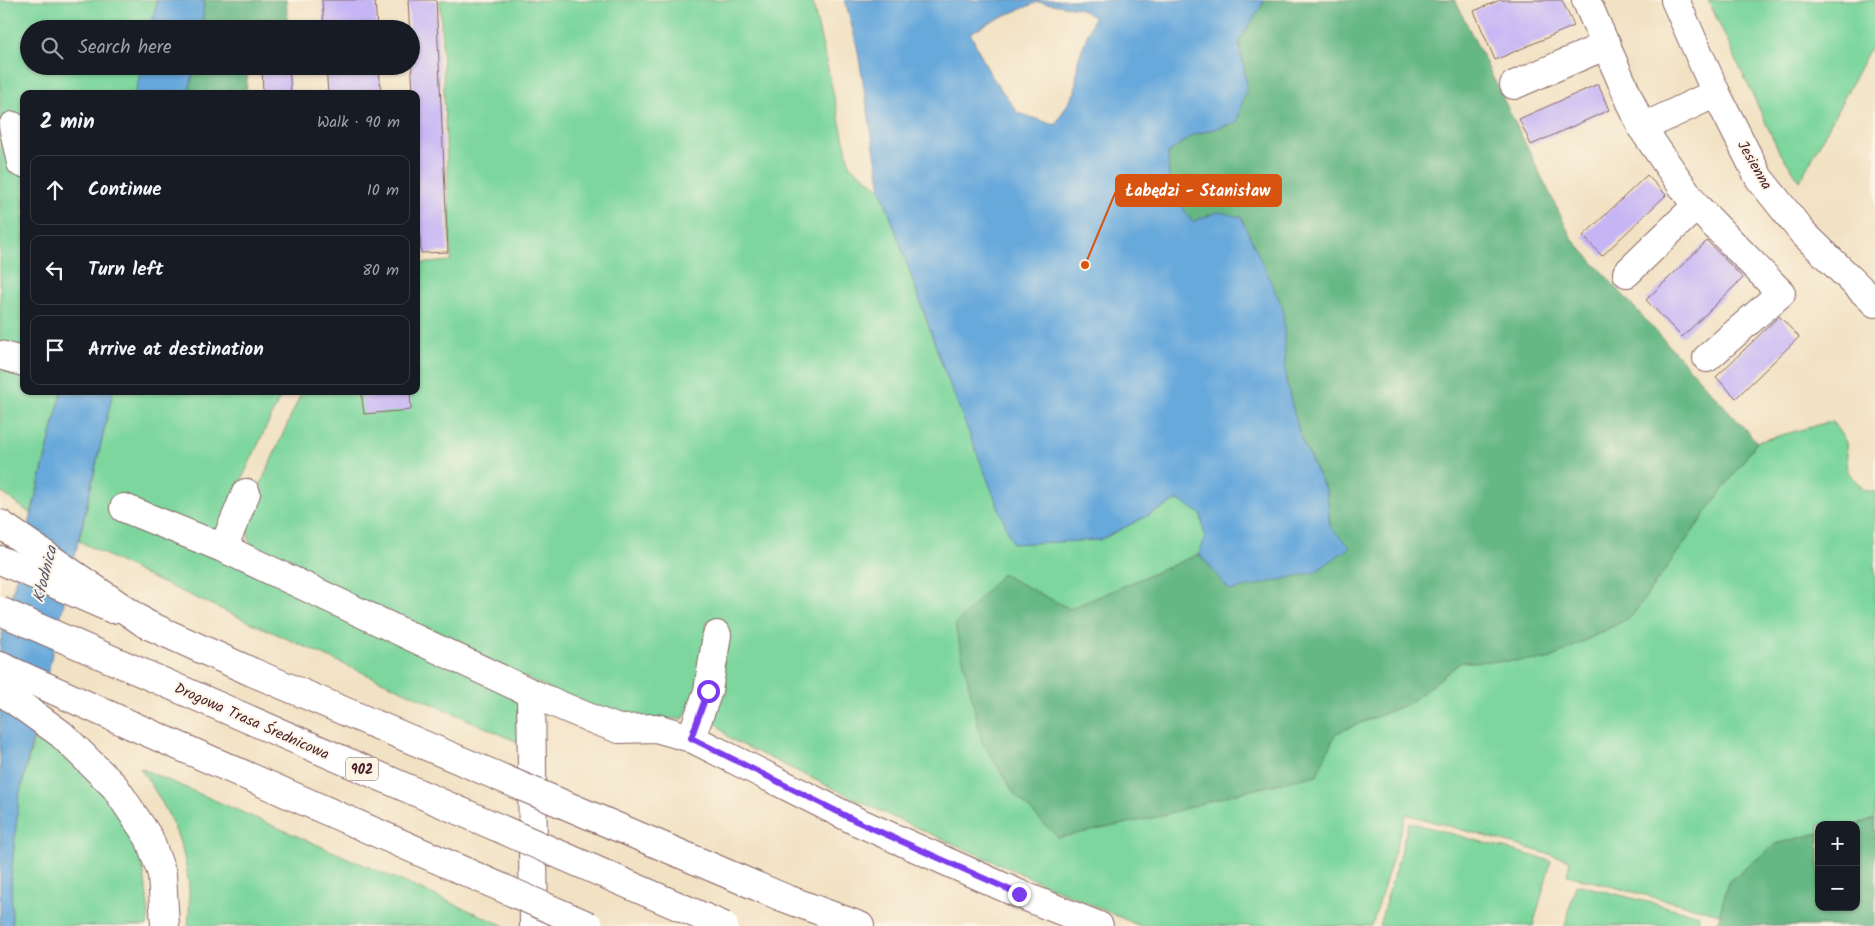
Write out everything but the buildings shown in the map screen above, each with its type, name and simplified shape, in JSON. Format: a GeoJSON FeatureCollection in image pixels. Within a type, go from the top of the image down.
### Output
{"type":"FeatureCollection","features":[{"type":"Feature","properties":{"kind":"main road"},"geometry":{"type":"LineString","coordinates":[[1586,0],[1642,128],[1696,206],[1780,293],[1707,358]]}},
{"type":"Feature","properties":{"kind":"main road","name":"Jesienna"},"geometry":{"type":"LineString","coordinates":[[1675,0],[1716,93],[1759,178],[1803,233],[1875,303]]}},
{"type":"Feature","properties":{"kind":"main road"},"geometry":{"type":"LineString","coordinates":[[1514,85],[1607,45]]}},
{"type":"Feature","properties":{"kind":"main road"},"geometry":{"type":"LineString","coordinates":[[1642,128],[1716,93]]}},
{"type":"Feature","properties":{"kind":"main road"},"geometry":{"type":"LineString","coordinates":[[13,126],[15,164]]}},
{"type":"Feature","properties":{"kind":"main road"},"geometry":{"type":"LineString","coordinates":[[1627,273],[1696,206]]}},
{"type":"Feature","properties":{"kind":"main road"},"geometry":{"type":"LineString","coordinates":[[0,355],[20,361]]}},
{"type":"Feature","properties":{"kind":"main road"},"geometry":{"type":"LineString","coordinates":[[223,548],[246,493]]}},
{"type":"Feature","properties":{"kind":"main road"},"geometry":{"type":"LineString","coordinates":[[124,508],[223,548],[531,693],[619,729],[656,728],[691,738],[856,821],[1019,894],[1099,926]]}},
{"type":"Feature","properties":{"kind":"main road"},"geometry":{"type":"LineString","coordinates":[[0,524],[146,624]]}},
{"type":"Feature","properties":{"kind":"main road"},"geometry":{"type":"LineString","coordinates":[[0,560],[252,672],[782,897],[860,926]]}},
{"type":"Feature","properties":{"kind":"main road","name":"Drogowa Trasa Średnicowa"},"geometry":{"type":"LineString","coordinates":[[0,611],[724,926]]}},
{"type":"Feature","properties":{"kind":"main road"},"geometry":{"type":"LineString","coordinates":[[691,738],[708,691],[717,635]]}},
{"type":"Feature","properties":{"kind":"main road"},"geometry":{"type":"LineString","coordinates":[[0,666],[589,926]]}},
{"type":"Feature","properties":{"kind":"main road"},"geometry":{"type":"LineString","coordinates":[[0,690],[61,734],[115,787],[149,838],[162,874],[165,926]]}},
{"type":"Feature","properties":{"kind":"main road"},"geometry":{"type":"LineString","coordinates":[[531,693],[534,926]]}},
{"type":"Feature","properties":{"kind":"green space"},"geometry":{"type":"Polygon","coordinates":[[[0,0],[157,0],[153,20],[20,20],[20,75],[140,75],[136,90],[20,90],[20,395],[61,395],[31,514],[0,491],[0,0]]]}},
{"type":"Feature","properties":{"kind":"green space"},"geometry":{"type":"Polygon","coordinates":[[[204,0],[286,0],[287,20],[203,20],[204,0]]]}},
{"type":"Feature","properties":{"kind":"green space"},"geometry":{"type":"Polygon","coordinates":[[[440,0],[812,0],[850,166],[881,189],[944,370],[1100,540],[1178,500],[1201,514],[1205,538],[1199,554],[1070,609],[1001,574],[1237,793],[1316,775],[1336,733],[1410,703],[1461,662],[1547,660],[1631,617],[1757,442],[1832,421],[1846,442],[1848,472],[1864,490],[1875,492],[1875,819],[1860,823],[1860,821],[1815,821],[1815,834],[1776,844],[1728,882],[1720,914],[1567,875],[1570,860],[1406,814],[1372,926],[1140,926],[897,819],[730,739],[714,720],[729,631],[707,621],[697,690],[683,719],[614,718],[267,561],[249,541],[247,515],[300,395],[420,395],[420,264],[451,261],[440,0]]]}},
{"type":"Feature","properties":{"kind":"green space"},"geometry":{"type":"Polygon","coordinates":[[[1265,0],[1455,0],[1572,239],[1757,442],[1631,617],[1547,660],[1461,662],[1410,703],[1336,733],[1317,775],[1237,793],[1157,817],[1058,838],[1015,795],[982,742],[955,625],[1002,574],[1070,609],[1199,554],[1230,591],[1330,527],[1327,492],[1300,437],[1286,381],[1283,308],[1218,212],[1192,222],[1169,186],[1168,153],[1193,135],[1237,122],[1247,86],[1239,42],[1265,0]]]}},
{"type":"Feature","properties":{"kind":"green space"},"geometry":{"type":"Polygon","coordinates":[[[1708,0],[1875,0],[1875,39],[1800,181],[1779,151],[1708,0]]]}},
{"type":"Feature","properties":{"kind":"green space"},"geometry":{"type":"Polygon","coordinates":[[[193,75],[247,75],[246,90],[189,90],[193,75]]]}},
{"type":"Feature","properties":{"kind":"green space"},"geometry":{"type":"Polygon","coordinates":[[[112,395],[281,395],[234,496],[220,537],[495,684],[522,706],[520,743],[147,576],[79,541],[112,395]]]}},
{"type":"Feature","properties":{"kind":"green space"},"geometry":{"type":"Polygon","coordinates":[[[36,731],[92,780],[122,817],[133,838],[141,862],[148,907],[147,926],[12,926],[11,876],[19,797],[36,731]]]}},
{"type":"Feature","properties":{"kind":"green space"},"geometry":{"type":"Polygon","coordinates":[[[140,768],[505,926],[188,926],[188,882],[180,842],[163,805],[140,768]]]}},
{"type":"Feature","properties":{"kind":"green space"},"geometry":{"type":"Polygon","coordinates":[[[1875,819],[1875,926],[1717,926],[1728,882],[1776,844],[1815,834],[1815,911],[1860,911],[1860,823],[1875,819]]]}},
{"type":"Feature","properties":{"kind":"green space"},"geometry":{"type":"Polygon","coordinates":[[[1409,822],[1551,861],[1533,926],[1379,926],[1409,822]]]}},
{"type":"Feature","properties":{"kind":"green space"},"geometry":{"type":"Polygon","coordinates":[[[1576,884],[1699,915],[1697,926],[1565,926],[1576,884]]]}},
{"type":"Feature","properties":{"kind":"water"},"geometry":{"type":"Polygon","coordinates":[[[157,0],[204,0],[203,20],[153,20],[157,0]]]}},
{"type":"Feature","properties":{"kind":"water"},"geometry":{"type":"Polygon","coordinates":[[[845,0],[1265,0],[1239,42],[1247,86],[1237,122],[1193,135],[1168,153],[1169,186],[1192,222],[1218,212],[1241,217],[1283,308],[1286,381],[1300,437],[1327,493],[1330,527],[1350,547],[1315,572],[1230,591],[1199,554],[1205,538],[1201,514],[1178,500],[1100,540],[1013,544],[944,370],[881,189],[857,46],[845,0]],[[1038,2],[992,21],[970,33],[990,74],[1018,113],[1055,125],[1075,92],[1078,60],[1094,17],[1078,8],[1038,2]]]}},
{"type":"Feature","properties":{"kind":"water"},"geometry":{"type":"Polygon","coordinates":[[[140,75],[193,75],[189,90],[136,90],[140,75]]]}},
{"type":"Feature","properties":{"kind":"water","name":"Kłodnica"},"geometry":{"type":"Polygon","coordinates":[[[61,395],[112,395],[19,797],[11,876],[12,926],[0,926],[0,643],[61,395]]]}},
{"type":"Feature","properties":{"kind":"place","name":"Łabędzi - Stanisław"},"geometry":{"type":"Point","coordinates":[1085,265]}},
{"type":"Feature","properties":{"kind":"route"},"geometry":{"type":"LineString","coordinates":[[708,691],[691,738],[856,821],[1019,894]]}}]}
